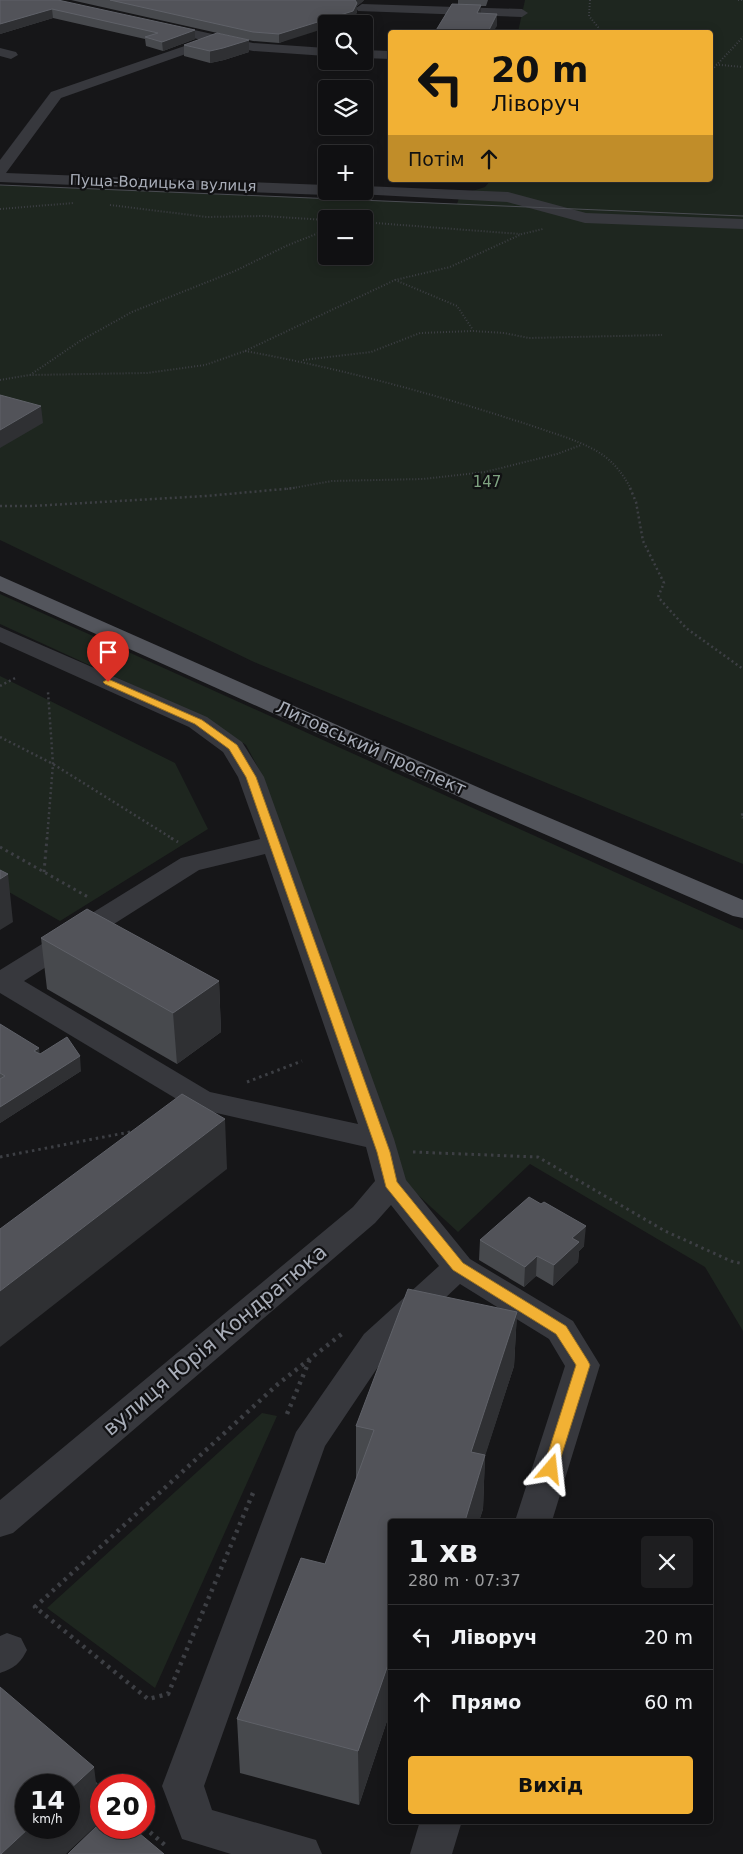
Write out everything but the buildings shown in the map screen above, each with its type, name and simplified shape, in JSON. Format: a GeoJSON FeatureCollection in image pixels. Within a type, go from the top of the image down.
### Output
{"type":"FeatureCollection","features":[{"type":"Feature","properties":{"kind":"main road","name":"Литовський проспект"},"geometry":{"type":"LineString","coordinates":[[0,583],[482,798],[743,910]]}},
{"type":"Feature","properties":{"kind":"main road"},"geometry":{"type":"LineString","coordinates":[[688,886],[743,891]]}},
{"type":"Feature","properties":{"kind":"street"},"geometry":{"type":"LineString","coordinates":[[362,8],[524,6],[520,26]]}},
{"type":"Feature","properties":{"kind":"street"},"geometry":{"type":"LineString","coordinates":[[149,24],[253,47],[318,51]]}},
{"type":"Feature","properties":{"kind":"street"},"geometry":{"type":"LineString","coordinates":[[0,170],[56,95],[216,39]]}},
{"type":"Feature","properties":{"kind":"street"},"geometry":{"type":"LineString","coordinates":[[373,54],[388,55]]}},
{"type":"Feature","properties":{"kind":"street","name":"Пуща-Водицька вулиця"},"geometry":{"type":"LineString","coordinates":[[0,177],[318,190]]}},
{"type":"Feature","properties":{"kind":"street"},"geometry":{"type":"LineString","coordinates":[[460,195],[485,187],[489,182]]}},
{"type":"Feature","properties":{"kind":"street"},"geometry":{"type":"LineString","coordinates":[[373,191],[508,197],[585,218],[743,224]]}},
{"type":"Feature","properties":{"kind":"street"},"geometry":{"type":"LineString","coordinates":[[0,634],[198,722],[233,747],[251,777],[381,1145],[391,1183],[458,1267],[561,1330],[583,1365],[535,1519]]}},
{"type":"Feature","properties":{"kind":"street"},"geometry":{"type":"LineString","coordinates":[[274,844],[190,864],[1,981],[201,1100],[381,1145]]}},
{"type":"Feature","properties":{"kind":"street","name":"вулиця Юрія Кондратюка"},"geometry":{"type":"LineString","coordinates":[[0,1522],[364,1214],[391,1183]]}},
{"type":"Feature","properties":{"kind":"street"},"geometry":{"type":"LineString","coordinates":[[301,1854],[197,1825],[183,1786],[309,1442],[376,1343],[458,1267]]}},
{"type":"Feature","properties":{"kind":"street"},"geometry":{"type":"LineString","coordinates":[[431,1854],[440,1824]]}},
{"type":"Feature","properties":{"kind":"path"},"geometry":{"type":"LineString","coordinates":[[590,0],[589,16],[598,27],[598,30]]}},
{"type":"Feature","properties":{"kind":"path"},"geometry":{"type":"LineString","coordinates":[[738,0],[743,0]]}},
{"type":"Feature","properties":{"kind":"path"},"geometry":{"type":"LineString","coordinates":[[713,68],[743,37]]}},
{"type":"Feature","properties":{"kind":"path"},"geometry":{"type":"LineString","coordinates":[[716,64],[743,67]]}},
{"type":"Feature","properties":{"kind":"path"},"geometry":{"type":"LineString","coordinates":[[0,208],[75,203]]}},
{"type":"Feature","properties":{"kind":"path"},"geometry":{"type":"LineString","coordinates":[[103,204],[207,217],[264,216],[318,219]]}},
{"type":"Feature","properties":{"kind":"path"},"geometry":{"type":"LineString","coordinates":[[0,380],[29,375],[147,373],[205,365],[245,351],[395,280],[450,267],[522,234],[585,218]]}},
{"type":"Feature","properties":{"kind":"path"},"geometry":{"type":"LineString","coordinates":[[373,223],[522,234]]}},
{"type":"Feature","properties":{"kind":"path"},"geometry":{"type":"LineString","coordinates":[[29,375],[80,341],[132,312],[235,271],[286,246],[318,233]]}},
{"type":"Feature","properties":{"kind":"path"},"geometry":{"type":"LineString","coordinates":[[395,280],[457,306],[473,331]]}},
{"type":"Feature","properties":{"kind":"path"},"geometry":{"type":"LineString","coordinates":[[300,360],[371,352],[420,333],[473,331],[504,333],[529,338],[662,335]]}},
{"type":"Feature","properties":{"kind":"path"},"geometry":{"type":"LineString","coordinates":[[245,351],[300,360],[467,406],[555,433],[606,456],[630,485],[645,546],[658,568],[664,583],[658,597],[668,612],[695,636],[743,669]]}},
{"type":"Feature","properties":{"kind":"path"},"geometry":{"type":"LineString","coordinates":[[0,506],[206,496],[290,488],[332,481],[423,479],[484,472],[557,454],[582,445]]}},
{"type":"Feature","properties":{"kind":"path"},"geometry":{"type":"LineString","coordinates":[[0,686],[17,678]]}},
{"type":"Feature","properties":{"kind":"path"},"geometry":{"type":"LineString","coordinates":[[44,872],[53,764],[48,692]]}},
{"type":"Feature","properties":{"kind":"path"},"geometry":{"type":"LineString","coordinates":[[0,737],[53,764],[178,842]]}},
{"type":"Feature","properties":{"kind":"path"},"geometry":{"type":"LineString","coordinates":[[0,847],[90,898]]}},
{"type":"Feature","properties":{"kind":"path"},"geometry":{"type":"LineString","coordinates":[[201,1100],[302,1061]]}},
{"type":"Feature","properties":{"kind":"path"},"geometry":{"type":"LineString","coordinates":[[0,1157],[136,1131]]}},
{"type":"Feature","properties":{"kind":"path"},"geometry":{"type":"LineString","coordinates":[[381,1145],[538,1157],[665,1231],[731,1261],[743,1264]]}},
{"type":"Feature","properties":{"kind":"path"},"geometry":{"type":"LineString","coordinates":[[256,1486],[168,1694],[148,1699],[35,1607],[278,1384],[350,1328]]}},
{"type":"Feature","properties":{"kind":"path"},"geometry":{"type":"LineString","coordinates":[[283,1422],[310,1359]]}},
{"type":"Feature","properties":{"kind":"path"},"geometry":{"type":"LineString","coordinates":[[87,1777],[90,1780]]}},
{"type":"Feature","properties":{"kind":"path"},"geometry":{"type":"LineString","coordinates":[[155,1837],[169,1849]]}},
{"type":"Feature","properties":{"kind":"green space","name":"147"},"geometry":{"type":"Polygon","coordinates":[[[525,0],[743,0],[743,864],[254,662],[0,540],[0,185],[318,198],[318,200],[457,204],[460,195],[485,187],[489,182],[713,182],[713,30],[518,30],[525,0]]]}},
{"type":"Feature","properties":{"kind":"green space"},"geometry":{"type":"Polygon","coordinates":[[[0,594],[743,930],[743,1331],[705,1267],[530,1164],[458,1232],[405,1183],[262,775],[246,745],[209,720],[0,624],[0,594]]]}},
{"type":"Feature","properties":{"kind":"green space"},"geometry":{"type":"Polygon","coordinates":[[[0,676],[175,763],[208,829],[60,921],[0,887],[0,676]]]}},
{"type":"Feature","properties":{"kind":"green space"},"geometry":{"type":"Polygon","coordinates":[[[262,1413],[277,1416],[155,1688],[47,1608],[262,1413]]]}},
{"type":"Feature","properties":{"kind":"tram line"},"geometry":{"type":"LineString","coordinates":[[0,185],[743,216]]}},
{"type":"Feature","properties":{"kind":"route"},"geometry":{"type":"LineString","coordinates":[[108,682],[198,722],[233,747],[251,777],[383,1152],[391,1183],[458,1267],[561,1330],[583,1365],[551,1469]]}}]}
